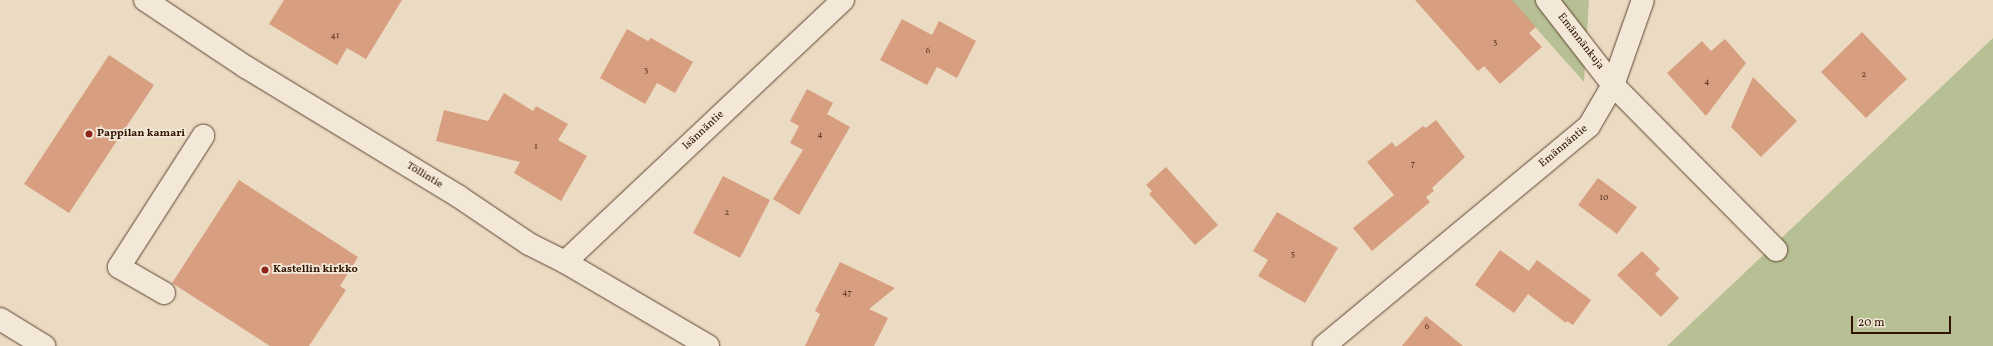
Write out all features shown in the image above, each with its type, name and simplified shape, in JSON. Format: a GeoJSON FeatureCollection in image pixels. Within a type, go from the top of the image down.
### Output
{"type":"FeatureCollection","features":[{"type":"Feature","properties":{"kind":"street","name":"Töllintie"},"geometry":{"type":"LineString","coordinates":[[145,0],[246,66],[458,196],[530,244],[565,262],[708,346]]}},
{"type":"Feature","properties":{"kind":"street","name":"Isännäntie"},"geometry":{"type":"LineString","coordinates":[[565,262],[843,0]]}},
{"type":"Feature","properties":{"kind":"street","name":"Emännänkuja"},"geometry":{"type":"LineString","coordinates":[[1547,0],[1613,85]]}},
{"type":"Feature","properties":{"kind":"street","name":"Emännäntie"},"geometry":{"type":"LineString","coordinates":[[1324,346],[1589,126],[1613,85],[1644,0]]}},
{"type":"Feature","properties":{"kind":"street"},"geometry":{"type":"LineString","coordinates":[[1613,85],[1776,250]]}},
{"type":"Feature","properties":{"kind":"street"},"geometry":{"type":"LineString","coordinates":[[164,293],[119,266],[203,136]]}},
{"type":"Feature","properties":{"kind":"street"},"geometry":{"type":"LineString","coordinates":[[0,319],[44,346]]}},
{"type":"Feature","properties":{"kind":"green space"},"geometry":{"type":"Polygon","coordinates":[[[1511,0],[1589,0],[1584,82],[1511,0]]]}},
{"type":"Feature","properties":{"kind":"green space"},"geometry":{"type":"Polygon","coordinates":[[[1993,38],[1993,346],[1667,346],[1993,38]]]}},
{"type":"Feature","properties":{"kind":"building"},"geometry":{"type":"Polygon","coordinates":[[[284,0],[402,0],[366,59],[347,48],[337,65],[269,24],[284,0]]]}},
{"type":"Feature","properties":{"kind":"building"},"geometry":{"type":"Polygon","coordinates":[[[1415,0],[1512,0],[1536,27],[1529,33],[1542,47],[1500,84],[1484,66],[1478,71],[1415,0]]]}},
{"type":"Feature","properties":{"kind":"building"},"geometry":{"type":"Polygon","coordinates":[[[902,19],[932,35],[939,21],[976,41],[957,78],[937,67],[927,85],[880,60],[902,19]]]}},
{"type":"Feature","properties":{"kind":"building"},"geometry":{"type":"Polygon","coordinates":[[[627,29],[648,41],[651,38],[693,62],[675,93],[657,83],[645,104],[600,78],[627,29]]]}},
{"type":"Feature","properties":{"kind":"building"},"geometry":{"type":"Polygon","coordinates":[[[1862,32],[1907,79],[1866,118],[1821,72],[1862,32]]]}},
{"type":"Feature","properties":{"kind":"building"},"geometry":{"type":"Polygon","coordinates":[[[1725,39],[1746,63],[1706,116],[1667,73],[1702,41],[1711,51],[1725,39]]]}},
{"type":"Feature","properties":{"kind":"building","name":"Pappilan kamari"},"geometry":{"type":"Polygon","coordinates":[[[109,55],[154,85],[69,213],[24,184],[109,55]]]}},
{"type":"Feature","properties":{"kind":"building"},"geometry":{"type":"Polygon","coordinates":[[[1753,77],[1797,121],[1761,157],[1731,127],[1753,77]]]}},
{"type":"Feature","properties":{"kind":"building"},"geometry":{"type":"Polygon","coordinates":[[[807,89],[833,103],[827,114],[850,127],[799,215],[773,199],[803,150],[790,143],[799,126],[790,121],[807,89]]]}},
{"type":"Feature","properties":{"kind":"building"},"geometry":{"type":"Polygon","coordinates":[[[504,93],[533,111],[536,106],[568,124],[558,140],[587,156],[561,201],[514,173],[520,162],[436,141],[444,110],[488,121],[504,93]]]}},
{"type":"Feature","properties":{"kind":"building"},"geometry":{"type":"Polygon","coordinates":[[[1436,120],[1465,157],[1432,188],[1434,191],[1426,197],[1430,202],[1372,251],[1353,228],[1394,195],[1367,162],[1392,142],[1396,147],[1423,126],[1426,128],[1436,120]]]}},
{"type":"Feature","properties":{"kind":"building"},"geometry":{"type":"Polygon","coordinates":[[[1166,167],[1218,225],[1195,245],[1149,194],[1152,191],[1146,185],[1166,167]]]}},
{"type":"Feature","properties":{"kind":"building"},"geometry":{"type":"Polygon","coordinates":[[[723,176],[770,200],[740,258],[693,233],[723,176]]]}},
{"type":"Feature","properties":{"kind":"building"},"geometry":{"type":"Polygon","coordinates":[[[1598,178],[1637,207],[1617,234],[1578,205],[1598,178]]]}},
{"type":"Feature","properties":{"kind":"building","name":"Kastellin kirkko"},"geometry":{"type":"Polygon","coordinates":[[[239,180],[358,257],[340,286],[346,290],[309,346],[270,346],[172,283],[239,180]]]}},
{"type":"Feature","properties":{"kind":"building"},"geometry":{"type":"Polygon","coordinates":[[[1277,212],[1338,248],[1305,303],[1258,276],[1268,260],[1253,251],[1277,212]]]}},
{"type":"Feature","properties":{"kind":"building"},"geometry":{"type":"Polygon","coordinates":[[[1500,250],[1529,271],[1537,260],[1591,300],[1573,325],[1567,321],[1566,323],[1528,294],[1514,313],[1475,285],[1500,250]]]}},
{"type":"Feature","properties":{"kind":"building"},"geometry":{"type":"Polygon","coordinates":[[[1642,251],[1660,269],[1655,274],[1679,298],[1661,317],[1617,275],[1642,251]]]}},
{"type":"Feature","properties":{"kind":"building"},"geometry":{"type":"Polygon","coordinates":[[[840,262],[895,288],[869,309],[888,318],[874,346],[805,346],[820,314],[815,311],[840,262]]]}},
{"type":"Feature","properties":{"kind":"building"},"geometry":{"type":"Polygon","coordinates":[[[1426,316],[1463,346],[1402,346],[1426,316]]]}},
{"type":"Feature","properties":{"kind":"place","name":"Pappilan kamari"},"geometry":{"type":"Point","coordinates":[89,134]}},
{"type":"Feature","properties":{"kind":"place","name":"Kastellin kirkko"},"geometry":{"type":"Point","coordinates":[265,270]}}]}
